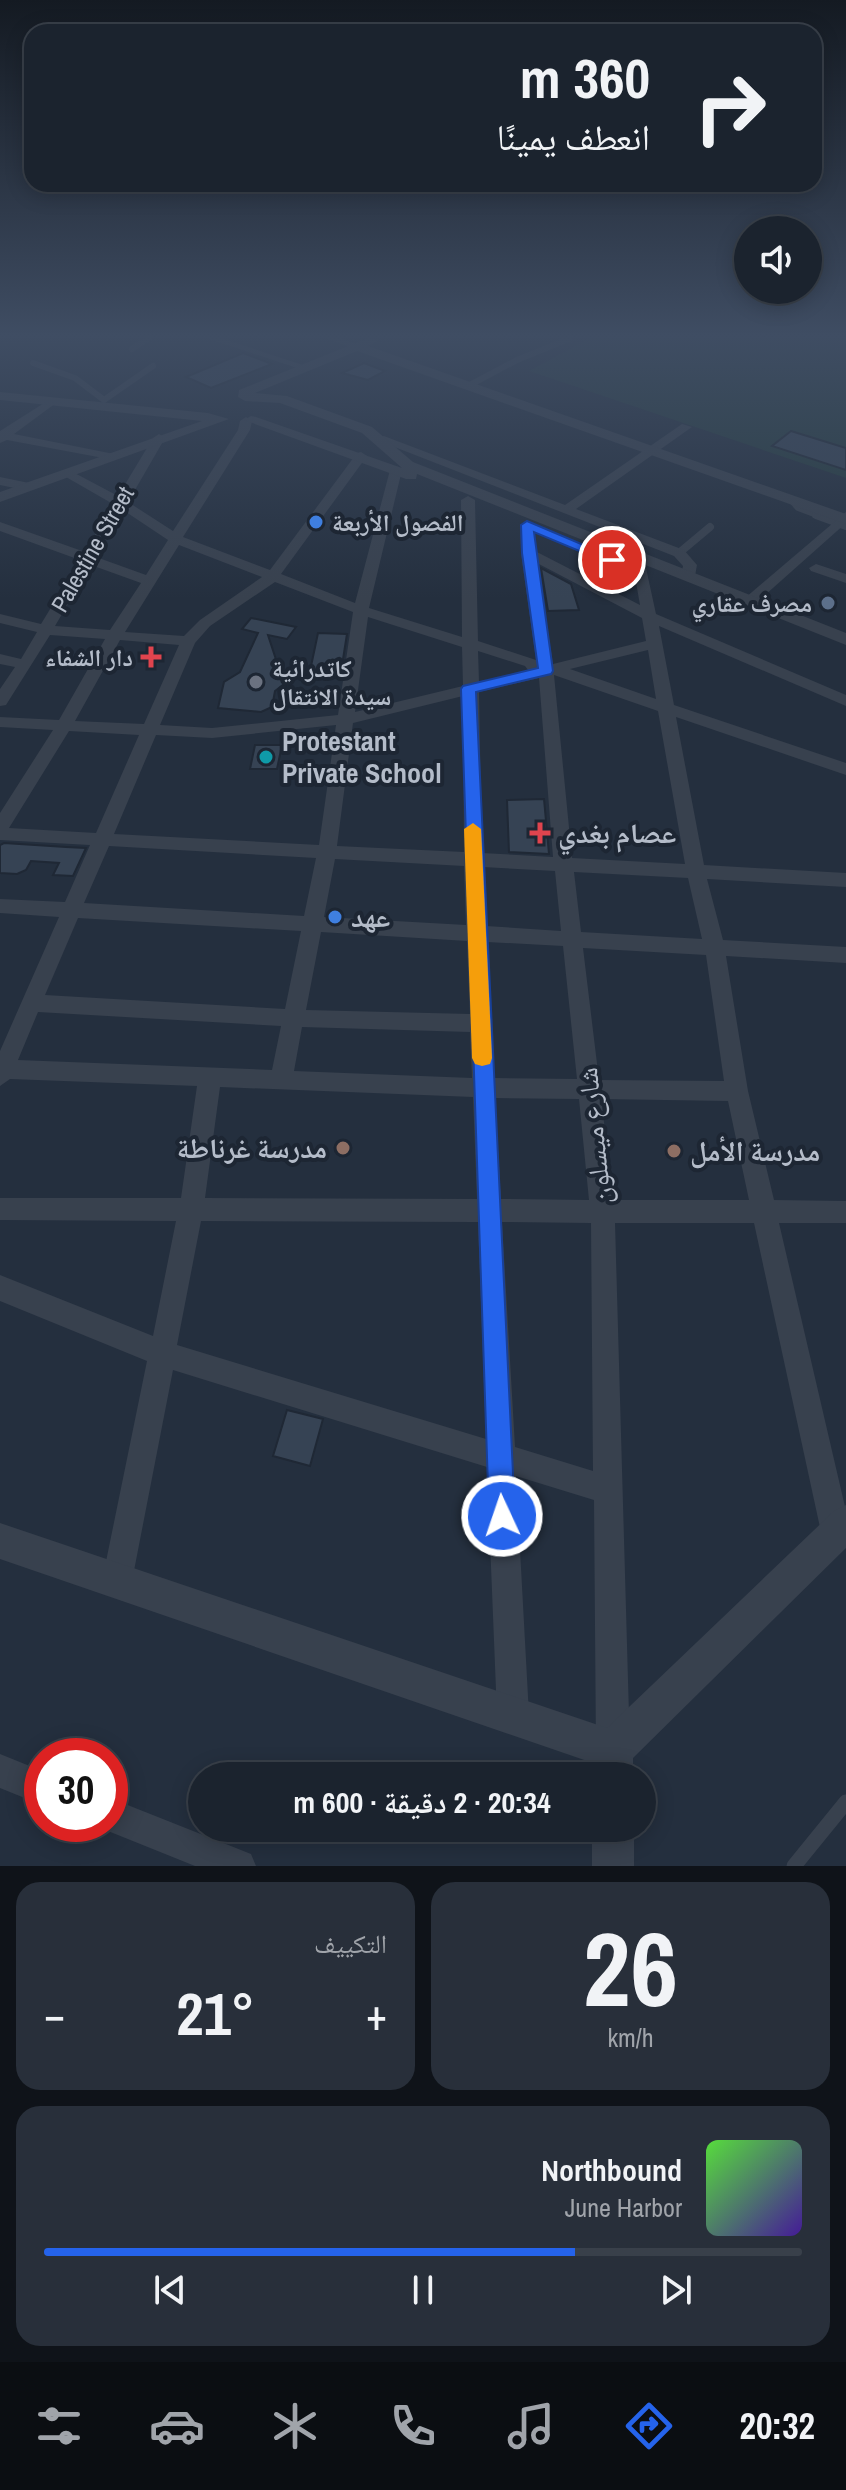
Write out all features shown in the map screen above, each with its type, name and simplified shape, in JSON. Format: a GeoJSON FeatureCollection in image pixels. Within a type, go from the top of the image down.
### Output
{"type":"FeatureCollection","features":[{"type":"Feature","properties":{"kind":"street"},"geometry":{"type":"LineString","coordinates":[[1,437],[18,425]]}},
{"type":"Feature","properties":{"kind":"street"},"geometry":{"type":"LineString","coordinates":[[0,497],[187,425]]}},
{"type":"Feature","properties":{"kind":"street"},"geometry":{"type":"LineString","coordinates":[[246,425],[115,635],[0,831],[846,880]]}},
{"type":"Feature","properties":{"kind":"street"},"geometry":{"type":"LineString","coordinates":[[264,425],[361,456],[846,654]]}},
{"type":"Feature","properties":{"kind":"street"},"geometry":{"type":"LineString","coordinates":[[351,425],[367,430],[413,467],[846,639]]}},
{"type":"Feature","properties":{"kind":"street"},"geometry":{"type":"LineString","coordinates":[[576,425],[844,521],[750,601]]}},
{"type":"Feature","properties":{"kind":"street"},"geometry":{"type":"LineString","coordinates":[[566,510],[686,427]]}},
{"type":"Feature","properties":{"kind":"street"},"geometry":{"type":"LineString","coordinates":[[1,437],[110,457]]}},
{"type":"Feature","properties":{"kind":"street","name":"Palestine Street"},"geometry":{"type":"LineString","coordinates":[[0,701],[25,665],[159,438]]}},
{"type":"Feature","properties":{"kind":"street"},"geometry":{"type":"LineString","coordinates":[[380,439],[679,553],[690,565],[688,576]]}},
{"type":"Feature","properties":{"kind":"street"},"geometry":{"type":"LineString","coordinates":[[361,456],[272,577],[205,623],[188,641],[1,1072],[484,1088],[737,1091]]}},
{"type":"Feature","properties":{"kind":"street"},"geometry":{"type":"LineString","coordinates":[[281,1080],[327,852],[361,610],[396,470]]}},
{"type":"Feature","properties":{"kind":"street"},"geometry":{"type":"LineString","coordinates":[[65,473],[119,502],[176,539],[272,577],[361,610],[531,663],[545,671],[665,707],[846,769]]}},
{"type":"Feature","properties":{"kind":"street"},"geometry":{"type":"LineString","coordinates":[[0,481],[29,487]]}},
{"type":"Feature","properties":{"kind":"street"},"geometry":{"type":"LineString","coordinates":[[468,500],[473,860],[513,1715]]}},
{"type":"Feature","properties":{"kind":"street","name":"شارع ميسلون"},"geometry":{"type":"LineString","coordinates":[[527,525],[603,1214],[613,1762]]}},
{"type":"Feature","properties":{"kind":"street"},"geometry":{"type":"LineString","coordinates":[[0,541],[7,529],[149,581]]}},
{"type":"Feature","properties":{"kind":"street"},"geometry":{"type":"LineString","coordinates":[[528,553],[649,616],[846,701]]}},
{"type":"Feature","properties":{"kind":"street"},"geometry":{"type":"LineString","coordinates":[[816,568],[846,579]]}},
{"type":"Feature","properties":{"kind":"street"},"geometry":{"type":"LineString","coordinates":[[614,1762],[841,1527],[737,1091],[715,949],[696,872],[641,571]]}},
{"type":"Feature","properties":{"kind":"street"},"geometry":{"type":"LineString","coordinates":[[0,618],[45,630],[188,641]]}},
{"type":"Feature","properties":{"kind":"street"},"geometry":{"type":"LineString","coordinates":[[0,722],[228,733],[347,719],[654,644]]}},
{"type":"Feature","properties":{"kind":"street"},"geometry":{"type":"LineString","coordinates":[[0,659],[25,665]]}},
{"type":"Feature","properties":{"kind":"street"},"geometry":{"type":"LineString","coordinates":[[0,906],[846,955]]}},
{"type":"Feature","properties":{"kind":"street"},"geometry":{"type":"LineString","coordinates":[[31,1003],[293,1018],[481,1023]]}},
{"type":"Feature","properties":{"kind":"street"},"geometry":{"type":"LineString","coordinates":[[117,1581],[191,1210],[210,1077]]}},
{"type":"Feature","properties":{"kind":"street"},"geometry":{"type":"LineString","coordinates":[[0,1209],[603,1214],[846,1212]]}},
{"type":"Feature","properties":{"kind":"street"},"geometry":{"type":"LineString","coordinates":[[0,1288],[161,1353],[610,1491]]}},
{"type":"Feature","properties":{"kind":"street"},"geometry":{"type":"LineString","coordinates":[[0,1541],[513,1715],[611,1762]]}},
{"type":"Feature","properties":{"kind":"street"},"geometry":{"type":"LineString","coordinates":[[0,1771],[24,1781]]}},
{"type":"Feature","properties":{"kind":"street"},"geometry":{"type":"LineString","coordinates":[[128,1822],[239,1866]]}},
{"type":"Feature","properties":{"kind":"street"},"geometry":{"type":"LineString","coordinates":[[613,1842],[613,1866]]}},
{"type":"Feature","properties":{"kind":"lane"},"geometry":{"type":"LineString","coordinates":[[679,553],[710,527]]}},
{"type":"Feature","properties":{"kind":"lane"},"geometry":{"type":"LineString","coordinates":[[794,1866],[846,1802]]}},
{"type":"Feature","properties":{"kind":"green space"},"geometry":{"type":"Polygon","coordinates":[[[689,425],[846,425],[846,478],[689,425]]]}},
{"type":"Feature","properties":{"kind":"building"},"geometry":{"type":"Polygon","coordinates":[[[791,431],[846,448],[846,470],[772,446],[791,431]]]}},
{"type":"Feature","properties":{"kind":"building"},"geometry":{"type":"Polygon","coordinates":[[[541,568],[571,584],[579,610],[548,611],[541,568]]]}},
{"type":"Feature","properties":{"kind":"building","name":"كاتدرائية سيدة الانتقال"},"geometry":{"type":"Polygon","coordinates":[[[251,618],[296,627],[287,639],[268,635],[284,684],[275,691],[272,707],[261,712],[218,708],[224,682],[240,672],[258,633],[242,629],[251,618]]]}},
{"type":"Feature","properties":{"kind":"building"},"geometry":{"type":"Polygon","coordinates":[[[318,633],[347,634],[341,672],[310,671],[318,633]]]}},
{"type":"Feature","properties":{"kind":"building","name":"Protestant Private School"},"geometry":{"type":"Polygon","coordinates":[[[255,745],[282,745],[277,769],[250,769],[255,745]]]}},
{"type":"Feature","properties":{"kind":"building"},"geometry":{"type":"Polygon","coordinates":[[[544,799],[549,854],[509,852],[507,800],[544,799]]]}},
{"type":"Feature","properties":{"kind":"building"},"geometry":{"type":"Polygon","coordinates":[[[0,845],[86,848],[73,876],[53,875],[59,863],[31,861],[26,870],[17,874],[0,873],[0,845]]]}},
{"type":"Feature","properties":{"kind":"building"},"geometry":{"type":"Polygon","coordinates":[[[287,1410],[323,1419],[310,1466],[273,1456],[287,1410]]]}},
{"type":"Feature","properties":{"kind":"slow traffic"},"geometry":{"type":"LineString","coordinates":[[473,829],[482,1058]]}},
{"type":"Feature","properties":{"kind":"place","name":"الفصول الأربعة"},"geometry":{"type":"Point","coordinates":[316,522]}},
{"type":"Feature","properties":{"kind":"place","name":"مصرف عقاري"},"geometry":{"type":"Point","coordinates":[828,603]}},
{"type":"Feature","properties":{"kind":"place","name":"دار الشفاء"},"geometry":{"type":"Point","coordinates":[151,657]}},
{"type":"Feature","properties":{"kind":"place","name":"كاتدرائية سيدة الانتقال"},"geometry":{"type":"Point","coordinates":[256,682]}},
{"type":"Feature","properties":{"kind":"place","name":"Protestant Private School"},"geometry":{"type":"Point","coordinates":[266,757]}},
{"type":"Feature","properties":{"kind":"place","name":"عصام بغدي"},"geometry":{"type":"Point","coordinates":[540,833]}},
{"type":"Feature","properties":{"kind":"place","name":"عهد"},"geometry":{"type":"Point","coordinates":[335,917]}},
{"type":"Feature","properties":{"kind":"place","name":"مدرسة غرناطة"},"geometry":{"type":"Point","coordinates":[343,1148]}},
{"type":"Feature","properties":{"kind":"place","name":"مدرسة الأمل"},"geometry":{"type":"Point","coordinates":[674,1151]}},
{"type":"Feature","properties":{"kind":"route"},"geometry":{"type":"LineString","coordinates":[[502,1516],[474,885],[469,689],[546,671],[528,553],[527,525],[612,560]]}}]}
